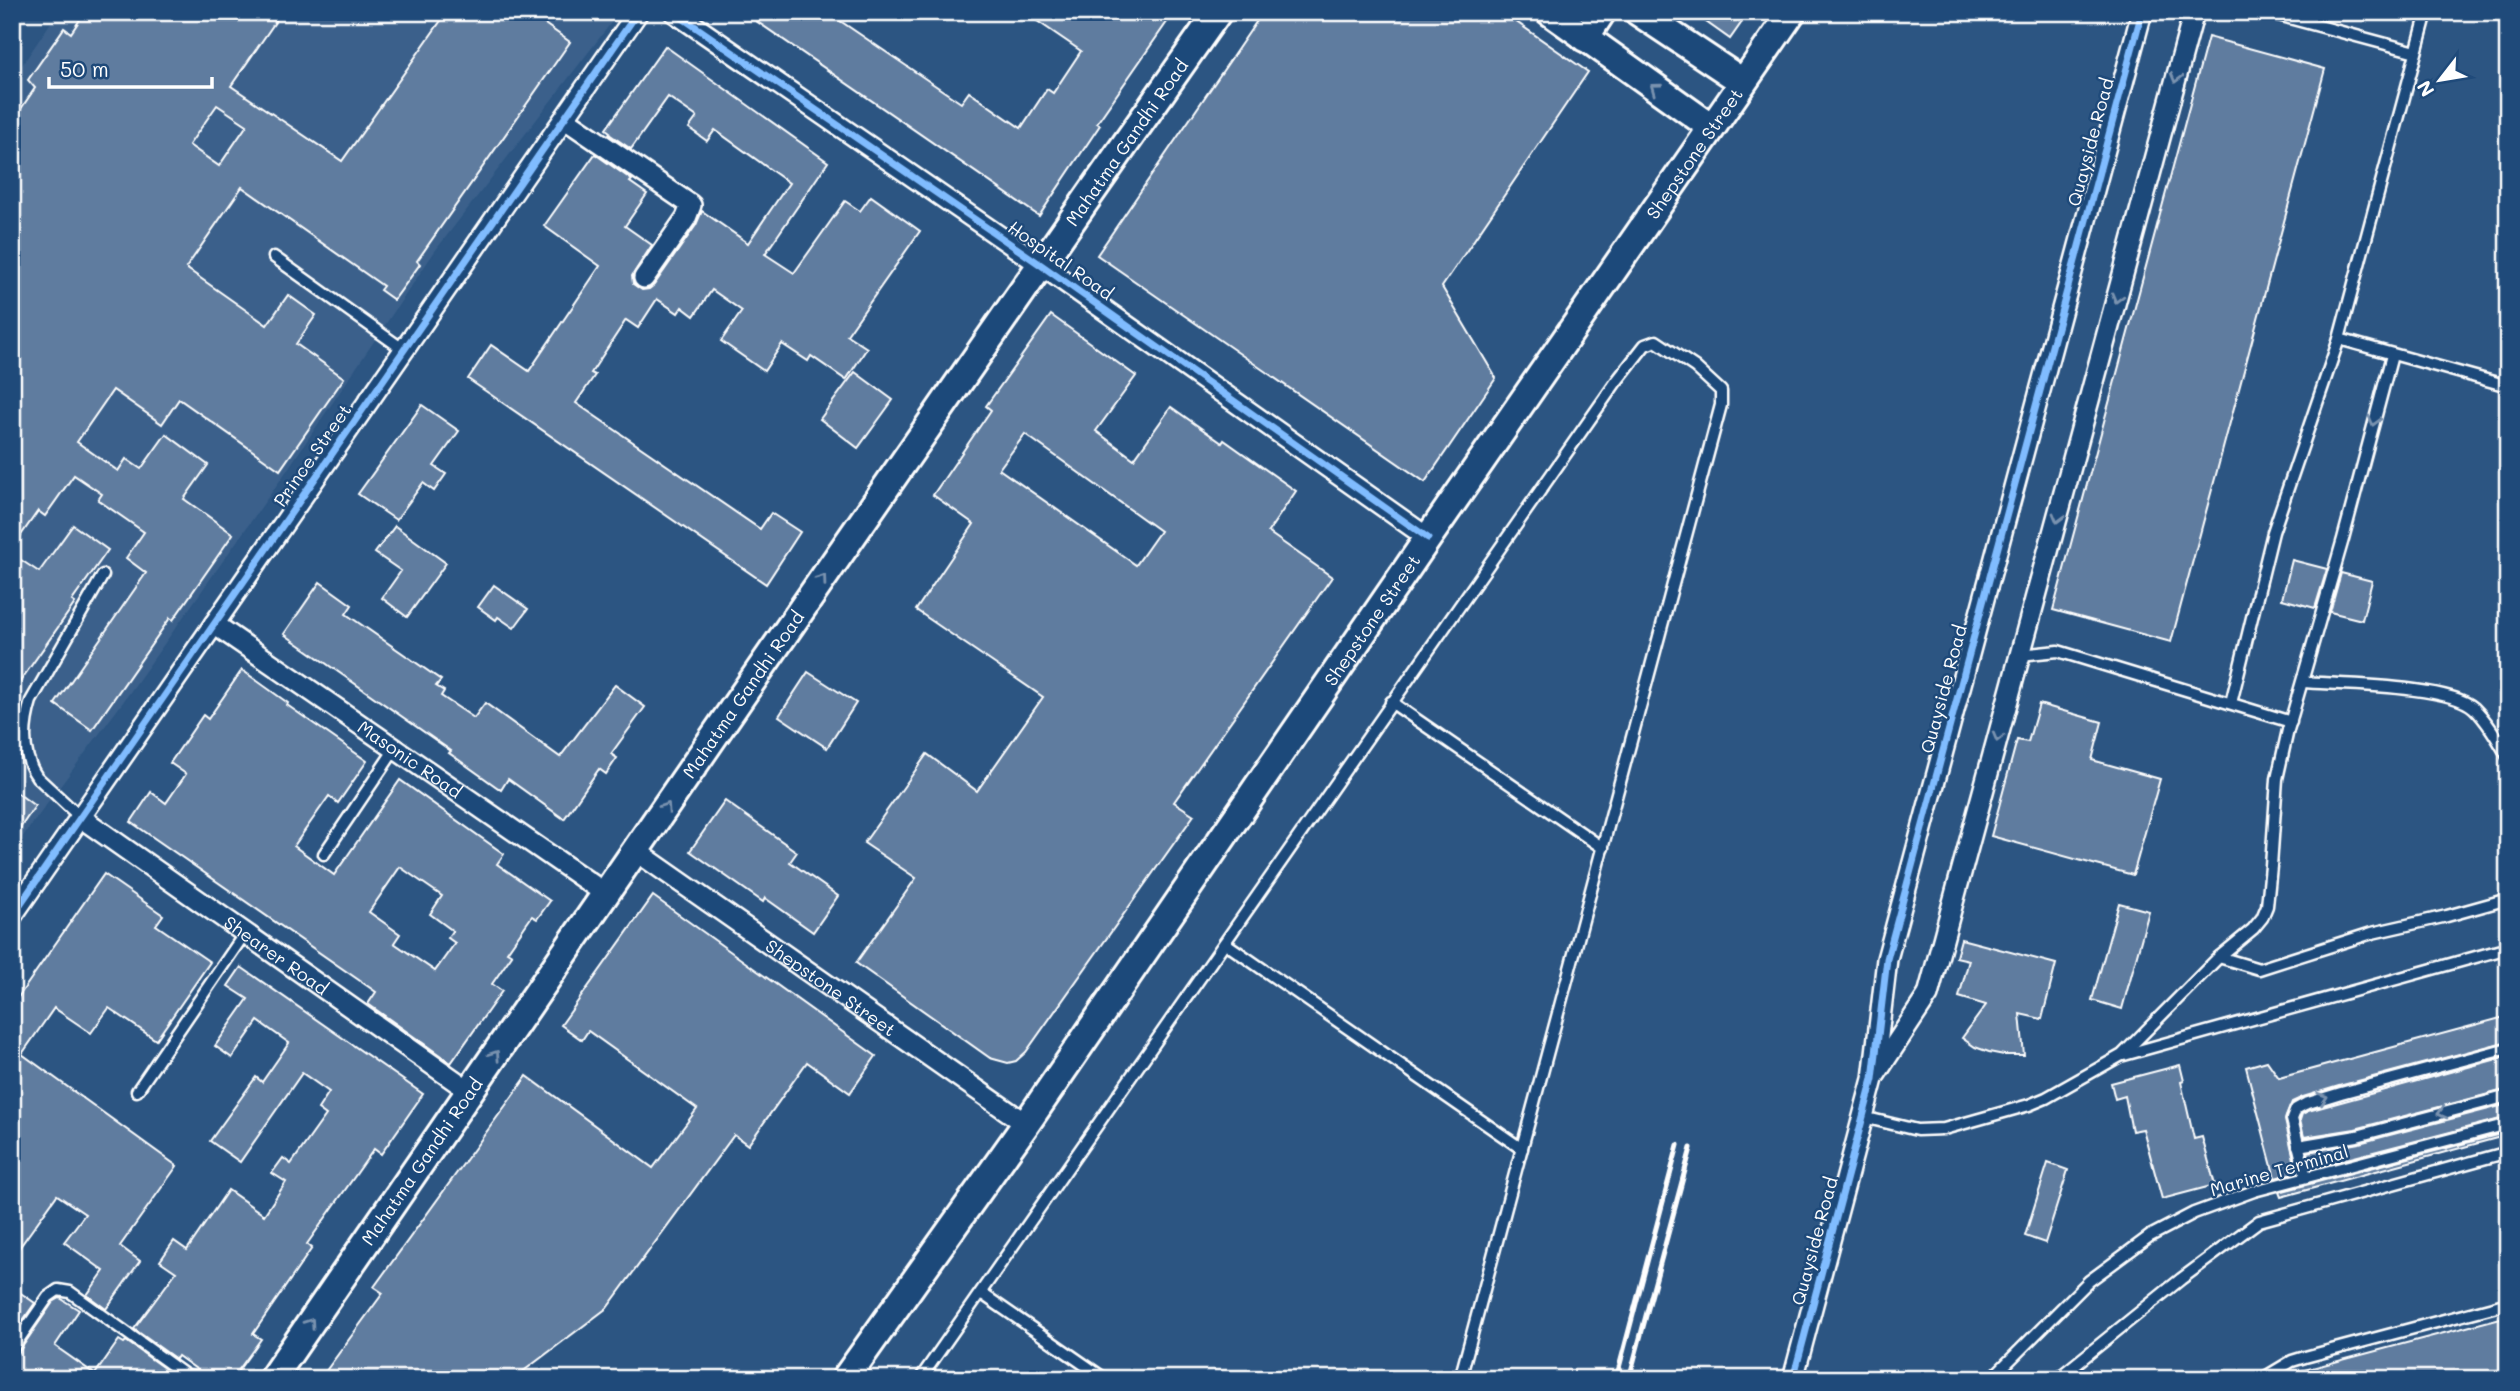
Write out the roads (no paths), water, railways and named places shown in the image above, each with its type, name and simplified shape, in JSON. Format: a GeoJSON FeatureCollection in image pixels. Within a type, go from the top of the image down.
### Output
{"type":"FeatureCollection","features":[{"type":"Feature","properties":{"kind":"main road","name":"Mahatma Gandhi Road"},"geometry":{"type":"LineString","coordinates":[[272,1379],[471,1093],[807,600],[1218,12]]}},
{"type":"Feature","properties":{"kind":"main road"},"geometry":{"type":"LineString","coordinates":[[1550,12],[1711,127]]}},
{"type":"Feature","properties":{"kind":"main road"},"geometry":{"type":"LineString","coordinates":[[1586,38],[1602,12]]}},
{"type":"Feature","properties":{"kind":"main road"},"geometry":{"type":"LineString","coordinates":[[1637,12],[1743,82]]}},
{"type":"Feature","properties":{"kind":"main road","name":"Shepstone Street"},"geometry":{"type":"LineString","coordinates":[[845,1379],[1026,1124],[1792,12]]}},
{"type":"Feature","properties":{"kind":"street","name":"Prince Street"},"geometry":{"type":"LineString","coordinates":[[16,903],[80,817],[638,12]]}},
{"type":"Feature","properties":{"kind":"street","name":"Hospital Road"},"geometry":{"type":"LineString","coordinates":[[674,12],[1041,265],[1428,538]]}},
{"type":"Feature","properties":{"kind":"street","name":"Quayside Road"},"geometry":{"type":"LineString","coordinates":[[1793,1379],[1873,1079],[1887,959],[2142,12]]}},
{"type":"Feature","properties":{"kind":"street","name":"Quayside Road"},"geometry":{"type":"LineString","coordinates":[[1873,1079],[1928,995],[2194,12]]}},
{"type":"Feature","properties":{"kind":"street"},"geometry":{"type":"LineString","coordinates":[[565,119],[691,205],[686,218],[644,278]]}},
{"type":"Feature","properties":{"kind":"street","name":"Masonic Road"},"geometry":{"type":"LineString","coordinates":[[214,624],[606,894]]}},
{"type":"Feature","properties":{"kind":"street","name":"Shearer Road"},"geometry":{"type":"LineString","coordinates":[[80,817],[471,1093]]}},
{"type":"Feature","properties":{"kind":"street","name":"Shepstone Street"},"geometry":{"type":"LineString","coordinates":[[636,851],[1026,1124]]}},
{"type":"Feature","properties":{"kind":"lane"},"geometry":{"type":"LineString","coordinates":[[2267,12],[2416,52]]}},
{"type":"Feature","properties":{"kind":"lane"},"geometry":{"type":"LineString","coordinates":[[2231,703],[2273,532],[2339,339],[2427,12]]}},
{"type":"Feature","properties":{"kind":"lane"},"geometry":{"type":"LineString","coordinates":[[274,257],[404,350]]}},
{"type":"Feature","properties":{"kind":"lane"},"geometry":{"type":"LineString","coordinates":[[2339,339],[2508,386]]}},
{"type":"Feature","properties":{"kind":"lane"},"geometry":{"type":"LineString","coordinates":[[920,1379],[1391,702],[1639,352],[1654,341],[1712,380],[1722,396],[1460,1379]]}},
{"type":"Feature","properties":{"kind":"lane"},"geometry":{"type":"LineString","coordinates":[[2122,1055],[2219,957],[2253,929],[2267,906],[2277,779],[2392,355]]}},
{"type":"Feature","properties":{"kind":"lane"},"geometry":{"type":"LineString","coordinates":[[80,817],[37,778],[31,769],[25,747],[24,721],[31,701],[103,575]]}},
{"type":"Feature","properties":{"kind":"lane"},"geometry":{"type":"LineString","coordinates":[[2019,655],[2058,651],[2291,722]]}},
{"type":"Feature","properties":{"kind":"lane"},"geometry":{"type":"LineString","coordinates":[[2303,682],[2398,689],[2448,695],[2463,700],[2474,708],[2487,724],[2508,757]]}},
{"type":"Feature","properties":{"kind":"lane"},"geometry":{"type":"LineString","coordinates":[[1391,702],[1603,848]]}},
{"type":"Feature","properties":{"kind":"lane"},"geometry":{"type":"LineString","coordinates":[[324,854],[395,749]]}},
{"type":"Feature","properties":{"kind":"lane"},"geometry":{"type":"LineString","coordinates":[[2219,957],[2259,968],[2371,933],[2508,899]]}},
{"type":"Feature","properties":{"kind":"lane"},"geometry":{"type":"LineString","coordinates":[[137,1091],[245,933]]}},
{"type":"Feature","properties":{"kind":"lane"},"geometry":{"type":"LineString","coordinates":[[1225,943],[1522,1149]]}},
{"type":"Feature","properties":{"kind":"lane"},"geometry":{"type":"LineString","coordinates":[[1863,1117],[1917,1130],[1944,1129],[2037,1101],[2122,1055],[2508,948]]}},
{"type":"Feature","properties":{"kind":"lane"},"geometry":{"type":"LineString","coordinates":[[2306,1177],[2291,1119],[2296,1109],[2305,1104],[2508,1048]]}},
{"type":"Feature","properties":{"kind":"lane"},"geometry":{"type":"LineString","coordinates":[[2298,1146],[2357,1136],[2508,1096]]}},
{"type":"Feature","properties":{"kind":"lane","name":"Marine Terminal"},"geometry":{"type":"LineString","coordinates":[[1991,1379],[2089,1282],[2150,1236],[2212,1205],[2276,1185],[2508,1124]]}},
{"type":"Feature","properties":{"kind":"lane"},"geometry":{"type":"LineString","coordinates":[[2057,1379],[2259,1220],[2508,1152]]}},
{"type":"Feature","properties":{"kind":"lane"},"geometry":{"type":"LineString","coordinates":[[12,1349],[48,1297],[58,1290],[70,1292],[191,1379]]}},
{"type":"Feature","properties":{"kind":"lane"},"geometry":{"type":"LineString","coordinates":[[981,1293],[1105,1379]]}},
{"type":"Feature","properties":{"kind":"lane"},"geometry":{"type":"LineString","coordinates":[[2262,1379],[2292,1361],[2508,1303]]}},
{"type":"Feature","properties":{"kind":"railway"},"geometry":{"type":"LineString","coordinates":[[1616,1379],[1678,1145]]}},
{"type":"Feature","properties":{"kind":"railway"},"geometry":{"type":"LineString","coordinates":[[1629,1379],[1691,1148]]}}]}
